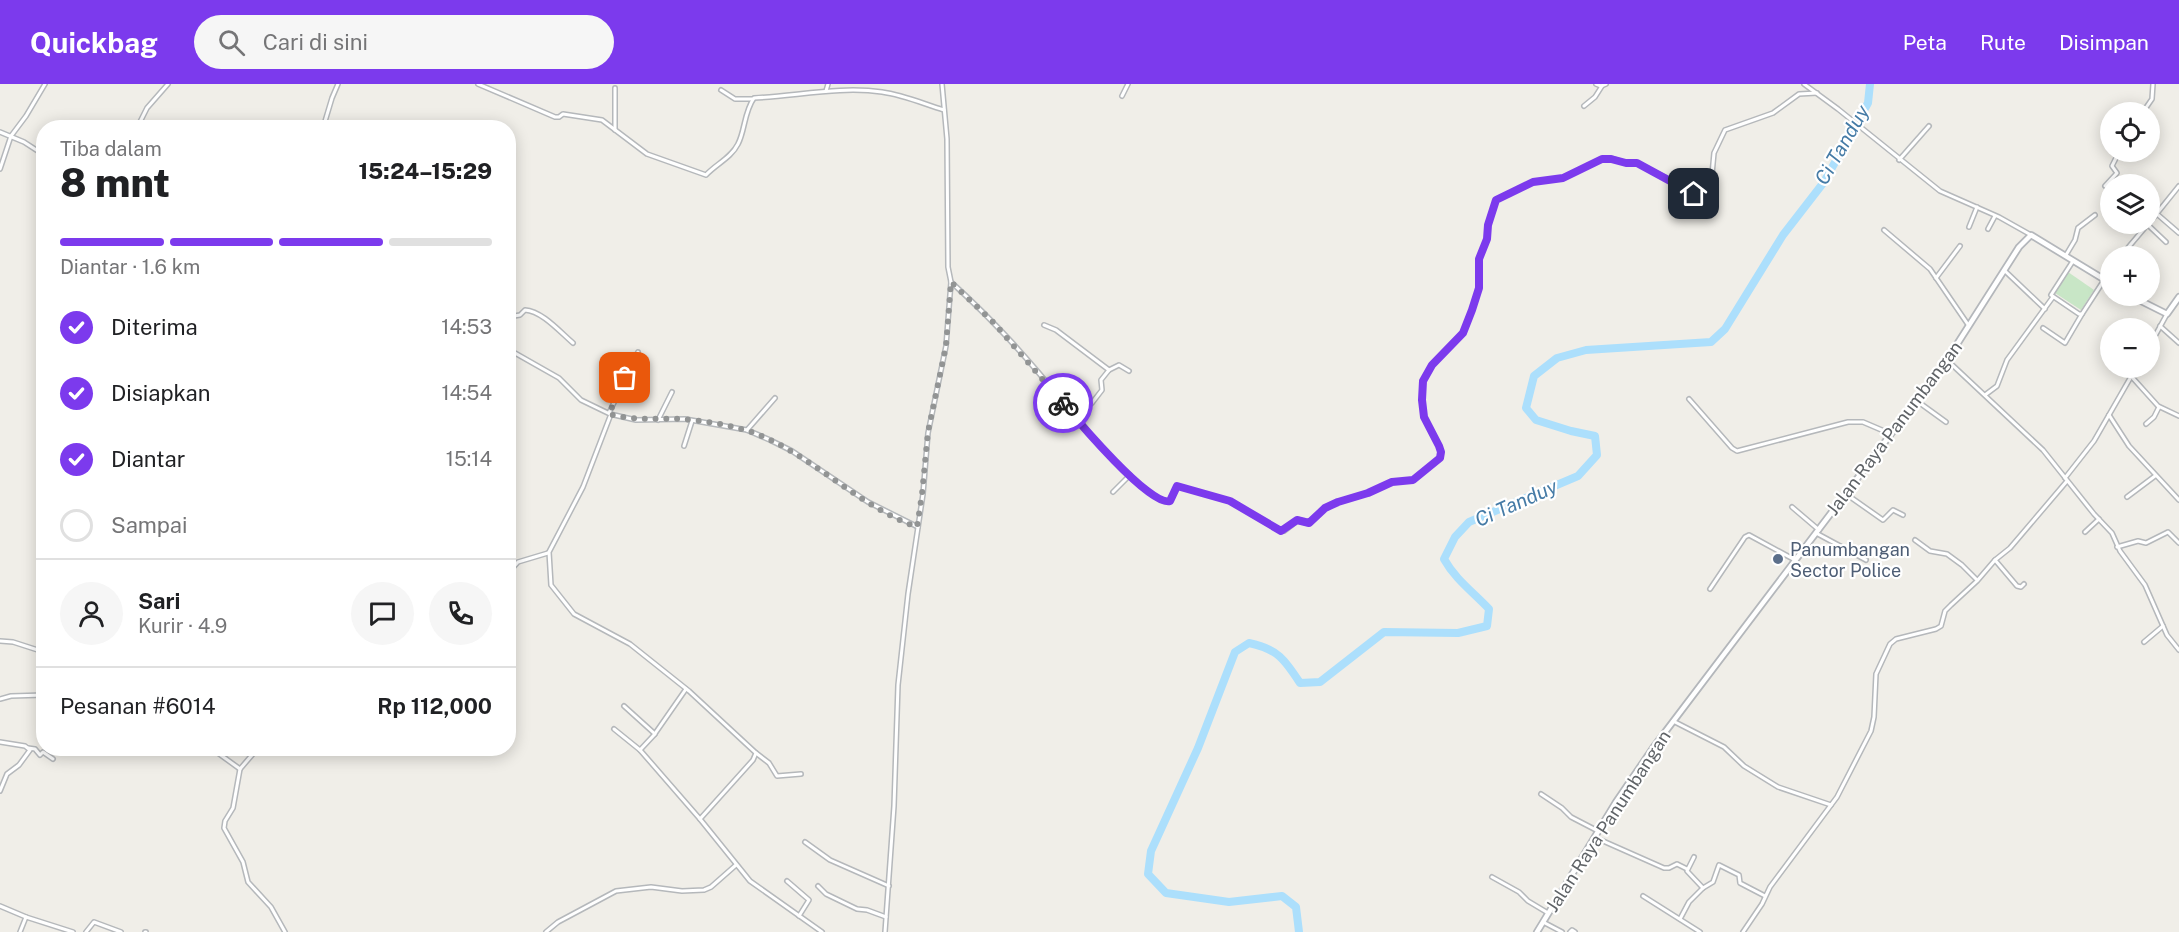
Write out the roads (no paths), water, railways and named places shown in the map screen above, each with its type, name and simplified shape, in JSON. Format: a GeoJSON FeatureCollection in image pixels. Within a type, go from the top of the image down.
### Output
{"type":"FeatureCollection","features":[{"type":"Feature","properties":{"kind":"main road"},"geometry":{"type":"LineString","coordinates":[[2031,236],[2067,255],[2100,277]]}},
{"type":"Feature","properties":{"kind":"main road","name":"Jalan Raya Panumbangan"},"geometry":{"type":"LineString","coordinates":[[1537,932],[1628,784],[1673,721],[1917,401],[1947,360],[2019,247],[2031,236]]}},
{"type":"Feature","properties":{"kind":"main road"},"geometry":{"type":"LineString","coordinates":[[2152,306],[2168,314],[2179,297]]}},
{"type":"Feature","properties":{"kind":"street"},"geometry":{"type":"LineString","coordinates":[[0,169],[10,136],[27,116],[45,84]]}},
{"type":"Feature","properties":{"kind":"street"},"geometry":{"type":"LineString","coordinates":[[325,120],[338,84]]}},
{"type":"Feature","properties":{"kind":"street"},"geometry":{"type":"LineString","coordinates":[[478,84],[555,117],[563,114],[602,120],[647,154],[707,175],[712,167],[723,161],[739,144],[753,99]]}},
{"type":"Feature","properties":{"kind":"street"},"geometry":{"type":"LineString","coordinates":[[826,91],[828,84]]}},
{"type":"Feature","properties":{"kind":"street"},"geometry":{"type":"LineString","coordinates":[[890,932],[885,931],[894,806],[898,685],[928,432],[946,346],[951,282],[948,267],[947,139],[942,84]]}},
{"type":"Feature","properties":{"kind":"street"},"geometry":{"type":"LineString","coordinates":[[1122,96],[1128,84]]}},
{"type":"Feature","properties":{"kind":"street"},"geometry":{"type":"LineString","coordinates":[[1584,106],[1604,85],[1596,84]]}},
{"type":"Feature","properties":{"kind":"street"},"geometry":{"type":"LineString","coordinates":[[1804,84],[1945,195],[1977,207],[2022,229],[2031,236]]}},
{"type":"Feature","properties":{"kind":"street"},"geometry":{"type":"LineString","coordinates":[[2150,102],[2153,84]]}},
{"type":"Feature","properties":{"kind":"street"},"geometry":{"type":"LineString","coordinates":[[141,120],[147,108],[166,85]]}},
{"type":"Feature","properties":{"kind":"street"},"geometry":{"type":"LineString","coordinates":[[615,88],[615,130]]}},
{"type":"Feature","properties":{"kind":"street"},"geometry":{"type":"LineString","coordinates":[[722,90],[735,99],[826,91],[886,92],[944,110]]}},
{"type":"Feature","properties":{"kind":"street"},"geometry":{"type":"LineString","coordinates":[[951,282],[973,301],[1075,417],[1151,494],[1165,502],[1170,501],[1177,486],[1230,501],[1281,531],[1297,520],[1312,522],[1325,508],[1338,502],[1368,493],[1392,482],[1413,480],[1438,462],[1441,452],[1424,417],[1422,400],[1424,376],[1463,333],[1479,288],[1479,259],[1487,239],[1488,225],[1496,200],[1533,182],[1559,180],[1608,158],[1626,163],[1637,163],[1676,183],[1689,193],[1700,193],[1709,188],[1712,183],[1714,153],[1725,130],[1773,113],[1797,95],[1817,93]]}},
{"type":"Feature","properties":{"kind":"street"},"geometry":{"type":"LineString","coordinates":[[1899,160],[1929,126]]}},
{"type":"Feature","properties":{"kind":"street"},"geometry":{"type":"LineString","coordinates":[[0,132],[36,149]]}},
{"type":"Feature","properties":{"kind":"street"},"geometry":{"type":"LineString","coordinates":[[2160,210],[2179,186]]}},
{"type":"Feature","properties":{"kind":"street"},"geometry":{"type":"LineString","coordinates":[[1969,226],[1977,207]]}},
{"type":"Feature","properties":{"kind":"street"},"geometry":{"type":"LineString","coordinates":[[2067,255],[2078,228],[2095,215]]}},
{"type":"Feature","properties":{"kind":"street"},"geometry":{"type":"LineString","coordinates":[[1989,229],[1995,216]]}},
{"type":"Feature","properties":{"kind":"street"},"geometry":{"type":"LineString","coordinates":[[2160,217],[2179,233]]}},
{"type":"Feature","properties":{"kind":"street"},"geometry":{"type":"LineString","coordinates":[[1884,230],[1918,258],[1936,278],[1969,326]]}},
{"type":"Feature","properties":{"kind":"street"},"geometry":{"type":"LineString","coordinates":[[2129,246],[2139,234]]}},
{"type":"Feature","properties":{"kind":"street"},"geometry":{"type":"LineString","coordinates":[[2158,234],[2166,242]]}},
{"type":"Feature","properties":{"kind":"street"},"geometry":{"type":"LineString","coordinates":[[1936,278],[1960,246]]}},
{"type":"Feature","properties":{"kind":"street"},"geometry":{"type":"LineString","coordinates":[[2074,260],[2051,295],[2078,314],[2082,314]]}},
{"type":"Feature","properties":{"kind":"street"},"geometry":{"type":"LineString","coordinates":[[2004,270],[2045,309]]}},
{"type":"Feature","properties":{"kind":"street"},"geometry":{"type":"LineString","coordinates":[[2043,328],[2062,342],[2066,342],[2100,284]]}},
{"type":"Feature","properties":{"kind":"street"},"geometry":{"type":"LineString","coordinates":[[1985,395],[1997,386],[2007,360],[2053,297]]}},
{"type":"Feature","properties":{"kind":"street"},"geometry":{"type":"LineString","coordinates":[[516,316],[529,310],[552,323],[573,343]]}},
{"type":"Feature","properties":{"kind":"street"},"geometry":{"type":"LineString","coordinates":[[2168,314],[2160,326],[2179,343]]}},
{"type":"Feature","properties":{"kind":"street"},"geometry":{"type":"LineString","coordinates":[[1044,325],[1056,330],[1109,370]]}},
{"type":"Feature","properties":{"kind":"street"},"geometry":{"type":"LineString","coordinates":[[638,352],[610,414],[583,487],[549,552],[551,585],[574,614],[630,644],[686,689],[769,763],[777,776],[801,774]]}},
{"type":"Feature","properties":{"kind":"street"},"geometry":{"type":"LineString","coordinates":[[516,354],[559,378],[581,400],[610,414],[629,419],[692,421],[747,430],[792,451],[868,502],[918,527]]}},
{"type":"Feature","properties":{"kind":"street"},"geometry":{"type":"LineString","coordinates":[[1947,360],[2043,450],[2112,533],[2117,547],[2145,585],[2167,635],[2179,650]]}},
{"type":"Feature","properties":{"kind":"street"},"geometry":{"type":"LineString","coordinates":[[1075,417],[1092,403],[1100,392],[1101,380],[1109,370],[1119,364],[1129,371]]}},
{"type":"Feature","properties":{"kind":"street"},"geometry":{"type":"LineString","coordinates":[[1743,932],[1775,880],[1831,805],[1871,731],[1876,674],[1890,644],[1896,639],[1941,626],[1946,611],[2014,543],[2066,480],[2094,441],[2131,378]]}},
{"type":"Feature","properties":{"kind":"street"},"geometry":{"type":"LineString","coordinates":[[2134,378],[2159,407],[2179,416]]}},
{"type":"Feature","properties":{"kind":"street"},"geometry":{"type":"LineString","coordinates":[[658,420],[672,392]]}},
{"type":"Feature","properties":{"kind":"street"},"geometry":{"type":"LineString","coordinates":[[747,430],[775,398]]}},
{"type":"Feature","properties":{"kind":"street"},"geometry":{"type":"LineString","coordinates":[[1689,399],[1737,451],[1848,422],[1863,422],[1892,434]]}},
{"type":"Feature","properties":{"kind":"street"},"geometry":{"type":"LineString","coordinates":[[1917,401],[1946,422]]}},
{"type":"Feature","properties":{"kind":"street"},"geometry":{"type":"LineString","coordinates":[[2146,424],[2154,417],[2159,407]]}},
{"type":"Feature","properties":{"kind":"street"},"geometry":{"type":"LineString","coordinates":[[2109,415],[2128,447],[2179,500]]}},
{"type":"Feature","properties":{"kind":"street"},"geometry":{"type":"LineString","coordinates":[[684,446],[692,421]]}},
{"type":"Feature","properties":{"kind":"street"},"geometry":{"type":"LineString","coordinates":[[1113,492],[1130,475]]}},
{"type":"Feature","properties":{"kind":"street"},"geometry":{"type":"LineString","coordinates":[[2127,497],[2155,476]]}},
{"type":"Feature","properties":{"kind":"street"},"geometry":{"type":"LineString","coordinates":[[1846,494],[1881,520],[1893,510],[1903,515]]}},
{"type":"Feature","properties":{"kind":"street"},"geometry":{"type":"LineString","coordinates":[[1792,507],[1817,531],[1866,560]]}},
{"type":"Feature","properties":{"kind":"street"},"geometry":{"type":"LineString","coordinates":[[2085,532],[2099,519]]}},
{"type":"Feature","properties":{"kind":"street"},"geometry":{"type":"LineString","coordinates":[[2117,547],[2138,541],[2146,543],[2168,532],[2179,543]]}},
{"type":"Feature","properties":{"kind":"street"},"geometry":{"type":"LineString","coordinates":[[1710,590],[1749,535],[1795,560]]}},
{"type":"Feature","properties":{"kind":"street"},"geometry":{"type":"LineString","coordinates":[[1915,540],[1930,551],[1947,554],[1977,580]]}},
{"type":"Feature","properties":{"kind":"street"},"geometry":{"type":"LineString","coordinates":[[516,564],[549,552]]}},
{"type":"Feature","properties":{"kind":"street"},"geometry":{"type":"LineString","coordinates":[[1995,560],[2019,587],[2024,584]]}},
{"type":"Feature","properties":{"kind":"street"},"geometry":{"type":"LineString","coordinates":[[2144,642],[2163,626]]}},
{"type":"Feature","properties":{"kind":"street"},"geometry":{"type":"LineString","coordinates":[[0,641],[13,642],[36,649]]}},
{"type":"Feature","properties":{"kind":"street"},"geometry":{"type":"LineString","coordinates":[[640,750],[655,734],[686,689]]}},
{"type":"Feature","properties":{"kind":"street"},"geometry":{"type":"LineString","coordinates":[[0,699],[36,695]]}},
{"type":"Feature","properties":{"kind":"street"},"geometry":{"type":"LineString","coordinates":[[624,706],[655,734]]}},
{"type":"Feature","properties":{"kind":"street"},"geometry":{"type":"LineString","coordinates":[[1673,721],[1724,747],[1744,766],[1778,787],[1831,805]]}},
{"type":"Feature","properties":{"kind":"street"},"geometry":{"type":"LineString","coordinates":[[614,729],[640,750],[755,886],[822,932]]}},
{"type":"Feature","properties":{"kind":"street"},"geometry":{"type":"LineString","coordinates":[[0,742],[36,750]]}},
{"type":"Feature","properties":{"kind":"street"},"geometry":{"type":"LineString","coordinates":[[0,791],[7,774],[30,752],[28,748]]}},
{"type":"Feature","properties":{"kind":"street"},"geometry":{"type":"LineString","coordinates":[[700,819],[753,760],[756,753]]}},
{"type":"Feature","properties":{"kind":"street"},"geometry":{"type":"LineString","coordinates":[[50,756],[53,759]]}},
{"type":"Feature","properties":{"kind":"street"},"geometry":{"type":"LineString","coordinates":[[222,756],[240,769]]}},
{"type":"Feature","properties":{"kind":"street"},"geometry":{"type":"LineString","coordinates":[[251,756],[240,769],[232,808],[224,828],[243,862],[250,885],[271,907],[285,932]]}},
{"type":"Feature","properties":{"kind":"street"},"geometry":{"type":"LineString","coordinates":[[1541,794],[1562,807],[1572,818],[1598,831]]}},
{"type":"Feature","properties":{"kind":"street"},"geometry":{"type":"LineString","coordinates":[[1594,837],[1664,868],[1677,864],[1687,869],[1703,888]]}},
{"type":"Feature","properties":{"kind":"street"},"geometry":{"type":"LineString","coordinates":[[805,842],[830,860],[889,886]]}},
{"type":"Feature","properties":{"kind":"street"},"geometry":{"type":"LineString","coordinates":[[1687,869],[1694,857]]}},
{"type":"Feature","properties":{"kind":"street"},"geometry":{"type":"LineString","coordinates":[[546,932],[558,922],[616,891],[651,886],[682,891],[704,890],[711,887],[736,865]]}},
{"type":"Feature","properties":{"kind":"street"},"geometry":{"type":"LineString","coordinates":[[1680,919],[1689,902],[1713,882],[1719,865],[1739,874],[1740,883],[1765,896]]}},
{"type":"Feature","properties":{"kind":"street"},"geometry":{"type":"LineString","coordinates":[[1492,877],[1518,892],[1528,902],[1548,914]]}},
{"type":"Feature","properties":{"kind":"street"},"geometry":{"type":"LineString","coordinates":[[788,881],[809,900],[799,916]]}},
{"type":"Feature","properties":{"kind":"street"},"geometry":{"type":"LineString","coordinates":[[818,886],[833,898],[857,909],[867,910],[887,918]]}},
{"type":"Feature","properties":{"kind":"street"},"geometry":{"type":"LineString","coordinates":[[1643,896],[1693,930],[1700,932]]}},
{"type":"Feature","properties":{"kind":"street"},"geometry":{"type":"LineString","coordinates":[[0,906],[28,918],[73,932]]}},
{"type":"Feature","properties":{"kind":"street"},"geometry":{"type":"LineString","coordinates":[[20,932],[25,918],[28,918]]}},
{"type":"Feature","properties":{"kind":"street"},"geometry":{"type":"LineString","coordinates":[[86,932],[94,922],[121,932]]}},
{"type":"Feature","properties":{"kind":"street"},"geometry":{"type":"LineString","coordinates":[[1543,922],[1562,932]]}},
{"type":"Feature","properties":{"kind":"street"},"geometry":{"type":"LineString","coordinates":[[1570,932],[1572,930],[1575,932]]}},
{"type":"Feature","properties":{"kind":"waterway","name":"Ci Tanduy"},"geometry":{"type":"LineString","coordinates":[[1299,932],[1296,907],[1282,896],[1229,902],[1166,893],[1148,874],[1151,851],[1198,748],[1235,652],[1249,643],[1259,645],[1280,657],[1300,683],[1320,682],[1384,632],[1458,633],[1487,626],[1489,609],[1459,579],[1444,559],[1455,537],[1469,522],[1578,476],[1597,455],[1595,436],[1536,420],[1526,408],[1534,376],[1557,358],[1586,350],[1711,342],[1725,329],[1783,235],[1824,182],[1868,103],[1870,84]]}},
{"type":"Feature","properties":{"kind":"place","name":"Panumbangan Sector Police"},"geometry":{"type":"Point","coordinates":[1778,559]}}]}
